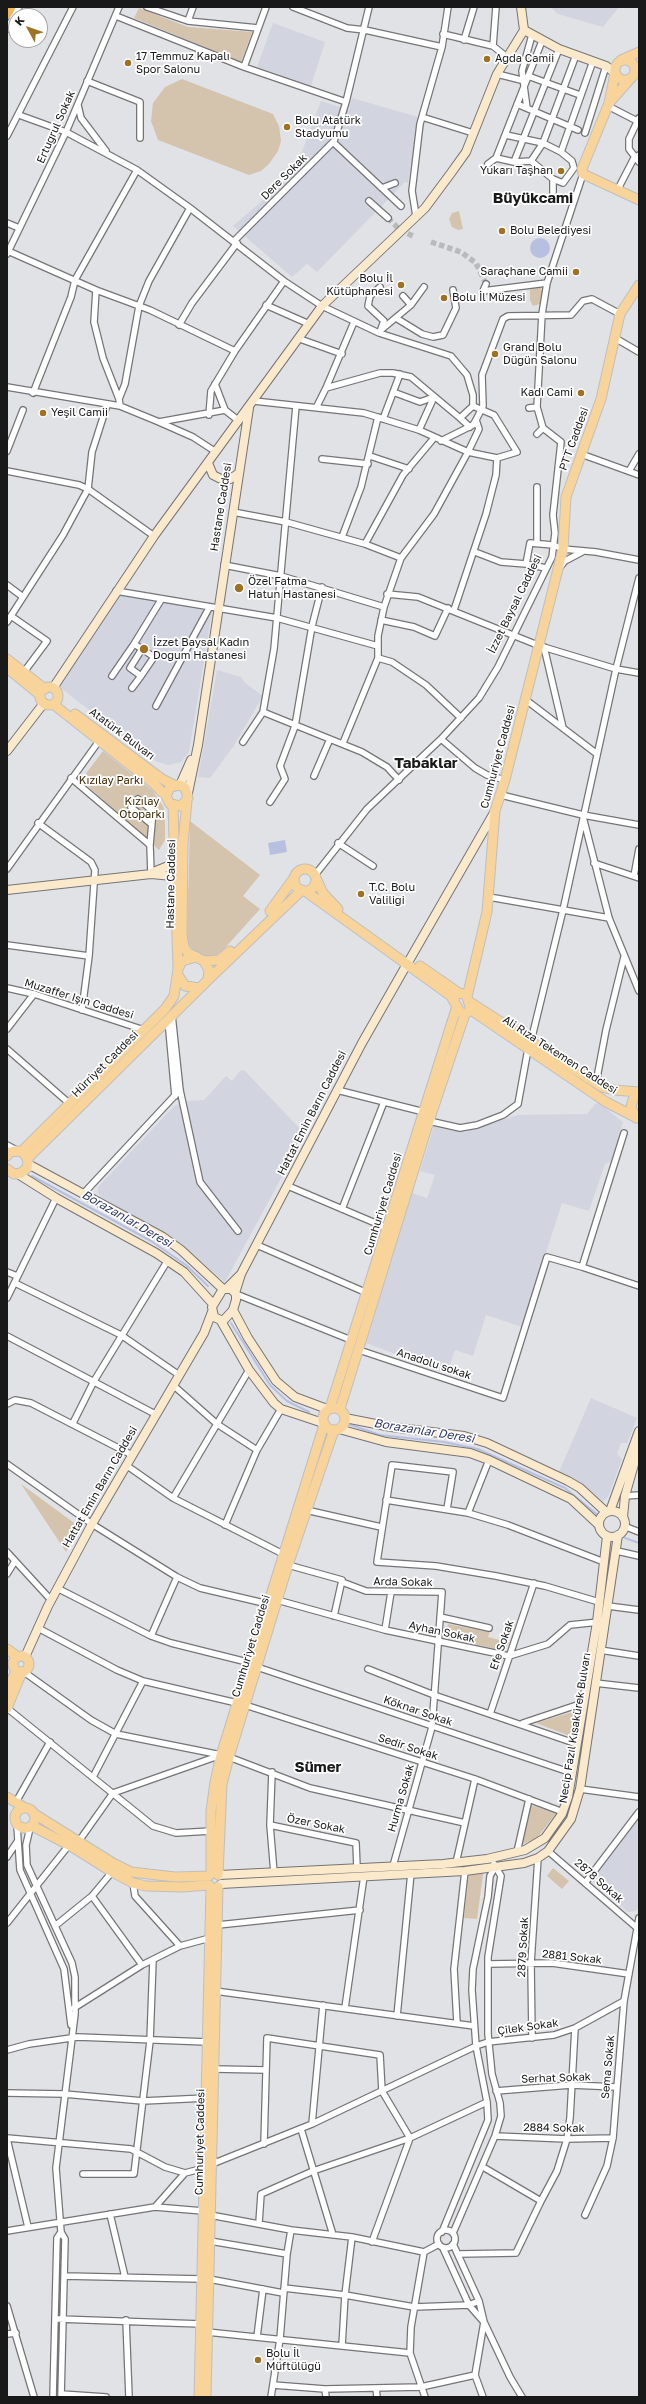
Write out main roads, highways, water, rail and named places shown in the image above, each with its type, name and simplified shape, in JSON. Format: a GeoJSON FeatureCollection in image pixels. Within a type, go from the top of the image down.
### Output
{"type":"FeatureCollection","features":[{"type":"Feature","properties":{"kind":"highway"},"geometry":{"type":"LineString","coordinates":[[7,13],[10,7]]}},
{"type":"Feature","properties":{"kind":"main road"},"geometry":{"type":"LineString","coordinates":[[521,7],[528,32],[542,41],[559,49],[606,66],[622,79],[632,76]]}},
{"type":"Feature","properties":{"kind":"main road","name":"Hastane Caddesi"},"geometry":{"type":"LineString","coordinates":[[202,960],[188,953],[184,947],[182,934],[183,844],[187,797],[200,733],[238,474],[245,432],[252,404],[300,339],[322,306],[416,216],[466,152],[497,74],[528,32]]}},
{"type":"Feature","properties":{"kind":"main road"},"geometry":{"type":"LineString","coordinates":[[606,66],[639,52]]}},
{"type":"Feature","properties":{"kind":"main road"},"geometry":{"type":"LineString","coordinates":[[632,76],[635,69],[632,63],[626,60],[620,61],[616,65],[609,105],[592,144],[583,174],[639,200]]}},
{"type":"Feature","properties":{"kind":"main road"},"geometry":{"type":"LineString","coordinates":[[609,105],[639,67]]}},
{"type":"Feature","properties":{"kind":"main road"},"geometry":{"type":"LineString","coordinates":[[636,294],[639,285]]}},
{"type":"Feature","properties":{"kind":"main road","name":"PTT Caddesi"},"geometry":{"type":"LineString","coordinates":[[564,549],[566,497],[602,399],[620,314],[636,294]]}},
{"type":"Feature","properties":{"kind":"main road"},"geometry":{"type":"LineString","coordinates":[[7,750],[49,696],[116,591],[154,536],[252,404]]}},
{"type":"Feature","properties":{"kind":"main road"},"geometry":{"type":"LineString","coordinates":[[239,421],[243,424],[245,432]]}},
{"type":"Feature","properties":{"kind":"main road"},"geometry":{"type":"LineString","coordinates":[[208,464],[213,475],[221,479],[230,479],[238,474]]}},
{"type":"Feature","properties":{"kind":"main road","name":"Cumhuriyet Caddesi"},"geometry":{"type":"LineString","coordinates":[[332,1409],[359,1350],[429,1121],[468,1006],[489,897],[495,811],[501,795],[542,646],[564,549]]}},
{"type":"Feature","properties":{"kind":"main road"},"geometry":{"type":"LineString","coordinates":[[7,659],[24,672],[49,696]]}},
{"type":"Feature","properties":{"kind":"main road"},"geometry":{"type":"LineString","coordinates":[[7,668],[49,696]]}},
{"type":"Feature","properties":{"kind":"main road","name":"Atatürk Bulvarı"},"geometry":{"type":"LineString","coordinates":[[49,696],[99,741],[144,776],[166,796]]}},
{"type":"Feature","properties":{"kind":"main road","name":"Atatürk Bulvarı"},"geometry":{"type":"LineString","coordinates":[[49,696],[162,779],[177,785]]}},
{"type":"Feature","properties":{"kind":"main road","name":"Hastane Caddesi"},"geometry":{"type":"LineString","coordinates":[[177,785],[191,762],[200,733]]}},
{"type":"Feature","properties":{"kind":"main road"},"geometry":{"type":"LineString","coordinates":[[177,785],[187,797],[181,806],[173,806],[168,802],[166,796],[168,789],[177,785]]}},
{"type":"Feature","properties":{"kind":"main road","name":"Hastane Caddesi"},"geometry":{"type":"LineString","coordinates":[[173,806],[173,876],[178,972]]}},
{"type":"Feature","properties":{"kind":"main road","name":"Hattat Emin Barın Caddesi"},"geometry":{"type":"LineString","coordinates":[[241,1274],[337,1090],[408,962],[495,811]]}},
{"type":"Feature","properties":{"kind":"main road"},"geometry":{"type":"LineString","coordinates":[[151,874],[173,864]]}},
{"type":"Feature","properties":{"kind":"main road"},"geometry":{"type":"LineString","coordinates":[[200,988],[185,986],[178,972],[186,958],[214,962],[224,957],[277,904],[299,871],[305,869],[315,876],[330,903],[456,999],[460,1012],[468,1006],[466,994],[456,999]]}},
{"type":"Feature","properties":{"kind":"main road"},"geometry":{"type":"LineString","coordinates":[[7,890],[151,874],[173,876]]}},
{"type":"Feature","properties":{"kind":"main road"},"geometry":{"type":"LineString","coordinates":[[304,890],[313,887],[315,876]]}},
{"type":"Feature","properties":{"kind":"main road"},"geometry":{"type":"LineString","coordinates":[[294,878],[295,885],[408,962]]}},
{"type":"Feature","properties":{"kind":"main road","name":"Hürriyet Caddesi"},"geometry":{"type":"LineString","coordinates":[[24,1156],[304,890]]}},
{"type":"Feature","properties":{"kind":"main road"},"geometry":{"type":"LineString","coordinates":[[202,960],[209,970],[208,980]]}},
{"type":"Feature","properties":{"kind":"main road","name":"Hürriyet Caddesi"},"geometry":{"type":"LineString","coordinates":[[24,1156],[70,1104],[144,1030],[174,996],[178,972]]}},
{"type":"Feature","properties":{"kind":"main road","name":"Cumhuriyet Caddesi"},"geometry":{"type":"LineString","coordinates":[[332,1409],[351,1340],[368,1293],[424,1112],[456,999]]}},
{"type":"Feature","properties":{"kind":"main road","name":"Ali Rıza Tekemen Caddesi"},"geometry":{"type":"LineString","coordinates":[[468,1006],[530,1045],[596,1083],[614,1090],[639,1092]]}},
{"type":"Feature","properties":{"kind":"main road","name":"Ali Rıza Tekemen Caddesi"},"geometry":{"type":"LineString","coordinates":[[530,1045],[606,1102],[638,1119]]}},
{"type":"Feature","properties":{"kind":"main road"},"geometry":{"type":"LineString","coordinates":[[638,1119],[631,1106],[634,1096],[639,1092]]}},
{"type":"Feature","properties":{"kind":"main road"},"geometry":{"type":"LineString","coordinates":[[7,1156],[10,1152],[24,1156],[83,1194],[181,1250],[225,1288],[235,1293]]}},
{"type":"Feature","properties":{"kind":"main road"},"geometry":{"type":"LineString","coordinates":[[11,1174],[25,1171],[24,1156]]}},
{"type":"Feature","properties":{"kind":"main road"},"geometry":{"type":"LineString","coordinates":[[11,1174],[106,1224],[168,1260],[184,1272],[212,1308],[249,1370],[266,1394],[282,1409],[336,1429],[386,1442],[470,1453],[490,1460],[571,1499],[599,1525],[601,1532],[607,1536],[618,1535],[624,1526],[622,1517],[625,1496],[639,1447]]}},
{"type":"Feature","properties":{"kind":"main road"},"geometry":{"type":"LineString","coordinates":[[204,1333],[212,1308],[225,1288],[241,1274]]}},
{"type":"Feature","properties":{"kind":"main road"},"geometry":{"type":"LineString","coordinates":[[204,1333],[220,1321],[226,1319],[233,1310],[236,1300],[235,1293],[241,1274]]}},
{"type":"Feature","properties":{"kind":"main road"},"geometry":{"type":"LineString","coordinates":[[233,1310],[248,1338],[276,1381],[295,1397],[332,1409],[345,1418],[391,1427],[464,1436],[487,1443],[574,1484],[608,1512],[617,1512],[622,1517]]}},
{"type":"Feature","properties":{"kind":"main road","name":"Hattat Emin Barın Caddesi"},"geometry":{"type":"LineString","coordinates":[[22,1657],[92,1524],[204,1333]]}},
{"type":"Feature","properties":{"kind":"main road"},"geometry":{"type":"LineString","coordinates":[[324,1424],[323,1416],[332,1409]]}},
{"type":"Feature","properties":{"kind":"main road"},"geometry":{"type":"LineString","coordinates":[[336,1429],[344,1423],[345,1418]]}},
{"type":"Feature","properties":{"kind":"main road","name":"Cumhuriyet Caddesi"},"geometry":{"type":"LineString","coordinates":[[254,1665],[268,1604],[324,1424]]}},
{"type":"Feature","properties":{"kind":"main road","name":"Cumhuriyet Caddesi"},"geometry":{"type":"LineString","coordinates":[[206,2397],[206,2213],[214,2069],[218,1925],[211,1831],[214,1782],[225,1756],[306,1510],[336,1429]]}},
{"type":"Feature","properties":{"kind":"main road"},"geometry":{"type":"LineString","coordinates":[[599,1525],[601,1518],[608,1512],[639,1431]]}},
{"type":"Feature","properties":{"kind":"main road","name":"Necip Fazıl Kısakürek Bulvarı"},"geometry":{"type":"LineString","coordinates":[[31,1827],[69,1845],[112,1872],[133,1882],[146,1886],[175,1887],[214,1880],[274,1873],[456,1863],[492,1858],[525,1850],[545,1838],[563,1812],[568,1797],[584,1703],[601,1622],[608,1606],[617,1551],[618,1535]]}},
{"type":"Feature","properties":{"kind":"main road","name":"Necip Fazıl Kısakürek Bulvarı"},"geometry":{"type":"LineString","coordinates":[[7,1797],[113,1863],[131,1872],[214,1880],[364,1876],[465,1871],[524,1863],[538,1858],[548,1850],[571,1819],[580,1789],[600,1650],[601,1622],[599,1602],[607,1536]]}},
{"type":"Feature","properties":{"kind":"main road"},"geometry":{"type":"LineString","coordinates":[[7,1650],[22,1657],[29,1666],[16,1669]]}},
{"type":"Feature","properties":{"kind":"main road"},"geometry":{"type":"LineString","coordinates":[[7,1708],[16,1669],[14,1659],[22,1657]]}},
{"type":"Feature","properties":{"kind":"main road"},"geometry":{"type":"LineString","coordinates":[[7,1691],[16,1669]]}},
{"type":"Feature","properties":{"kind":"main road","name":"Cumhuriyet Caddesi"},"geometry":{"type":"LineString","coordinates":[[208,2166],[206,2098],[210,1938],[225,1756]]}},
{"type":"Feature","properties":{"kind":"main road"},"geometry":{"type":"LineString","coordinates":[[7,1810],[14,1817],[17,1826],[24,1829],[31,1827],[35,1819],[30,1810],[18,1811],[14,1817]]}},
{"type":"Feature","properties":{"kind":"main road","name":"Cumhuriyet Caddesi"},"geometry":{"type":"LineString","coordinates":[[199,2397],[201,2324],[210,2241],[206,2213]]}},
{"type":"Feature","properties":{"kind":"water"},"geometry":{"type":"Polygon","coordinates":[[[540,238],[547,241],[550,248],[547,255],[540,258],[533,255],[530,248],[533,241],[540,238]]]}},
{"type":"Feature","properties":{"kind":"water"},"geometry":{"type":"Polygon","coordinates":[[[285,840],[287,852],[270,855],[268,843],[285,840]]]}},
{"type":"Feature","properties":{"kind":"waterway","name":"Borazanlar Deresi"},"geometry":{"type":"LineString","coordinates":[[32,1176],[151,1241],[186,1265],[208,1286]]}},
{"type":"Feature","properties":{"kind":"waterway","name":"Borazanlar Deresi"},"geometry":{"type":"LineString","coordinates":[[231,1323],[270,1385],[287,1401],[309,1412]]}},
{"type":"Feature","properties":{"kind":"waterway","name":"Borazanlar Deresi"},"geometry":{"type":"LineString","coordinates":[[348,1424],[380,1435],[444,1442],[478,1449],[565,1488],[599,1516]]}},
{"type":"Feature","properties":{"kind":"waterway","name":"Borazanlar Deresi"},"geometry":{"type":"LineString","coordinates":[[625,1538],[639,1543]]}},
{"type":"Feature","properties":{"kind":"tunnel"},"geometry":{"type":"LineString","coordinates":[[388,218],[400,230],[415,237]]}},
{"type":"Feature","properties":{"kind":"tunnel"},"geometry":{"type":"LineString","coordinates":[[431,242],[461,252],[476,263],[486,284]]}},
{"type":"Feature","properties":{"kind":"place","name":"Ağda Camii"},"geometry":{"type":"Point","coordinates":[487,59]}},
{"type":"Feature","properties":{"kind":"place","name":"17 Temmuz Kapalı Spor Salonu"},"geometry":{"type":"Point","coordinates":[128,63]}},
{"type":"Feature","properties":{"kind":"place","name":"Bolu Atatürk Stadyumu"},"geometry":{"type":"Point","coordinates":[287,127]}},
{"type":"Feature","properties":{"kind":"place","name":"Yukarı Taşhan"},"geometry":{"type":"Point","coordinates":[561,171]}},
{"type":"Feature","properties":{"kind":"place","name":"Bolu Belediyesi"},"geometry":{"type":"Point","coordinates":[502,231]}},
{"type":"Feature","properties":{"kind":"place","name":"Saraçhane Camii"},"geometry":{"type":"Point","coordinates":[576,272]}},
{"type":"Feature","properties":{"kind":"place","name":"Bolu İl Kütüphanesi"},"geometry":{"type":"Point","coordinates":[401,285]}},
{"type":"Feature","properties":{"kind":"place","name":"Bolu İl Müzesi"},"geometry":{"type":"Point","coordinates":[444,298]}},
{"type":"Feature","properties":{"kind":"place","name":"Grand Bolu Düğün Salonu"},"geometry":{"type":"Point","coordinates":[495,354]}},
{"type":"Feature","properties":{"kind":"place","name":"Kadı Cami"},"geometry":{"type":"Point","coordinates":[581,393]}},
{"type":"Feature","properties":{"kind":"place","name":"Yeşil Camii"},"geometry":{"type":"Point","coordinates":[43,413]}},
{"type":"Feature","properties":{"kind":"place","name":"Özel Fatma Hatun Hastanesi"},"geometry":{"type":"Point","coordinates":[239,588]}},
{"type":"Feature","properties":{"kind":"place","name":"İzzet Baysal Kadın Doğum Hastanesi"},"geometry":{"type":"Point","coordinates":[144,649]}},
{"type":"Feature","properties":{"kind":"place","name":"T.C. Bolu Valiliği"},"geometry":{"type":"Point","coordinates":[361,894]}},
{"type":"Feature","properties":{"kind":"place","name":"Bolu İl Müftülüğü"},"geometry":{"type":"Point","coordinates":[258,2360]}},
{"type":"Feature","properties":{"kind":"district","name":"Büyükcami"},"geometry":{"type":"Point","coordinates":[533,198]}},
{"type":"Feature","properties":{"kind":"district","name":"Tabaklar"},"geometry":{"type":"Point","coordinates":[426,763]}},
{"type":"Feature","properties":{"kind":"district","name":"Sümer"},"geometry":{"type":"Point","coordinates":[318,1767]}},
{"type":"Feature","properties":{"kind":"park label","name":"Kızılay Parkı"},"geometry":{"type":"Point","coordinates":[111,781]}},
{"type":"Feature","properties":{"kind":"park label","name":"Kızılay Otoparkı"},"geometry":{"type":"Point","coordinates":[142,808]}}]}
